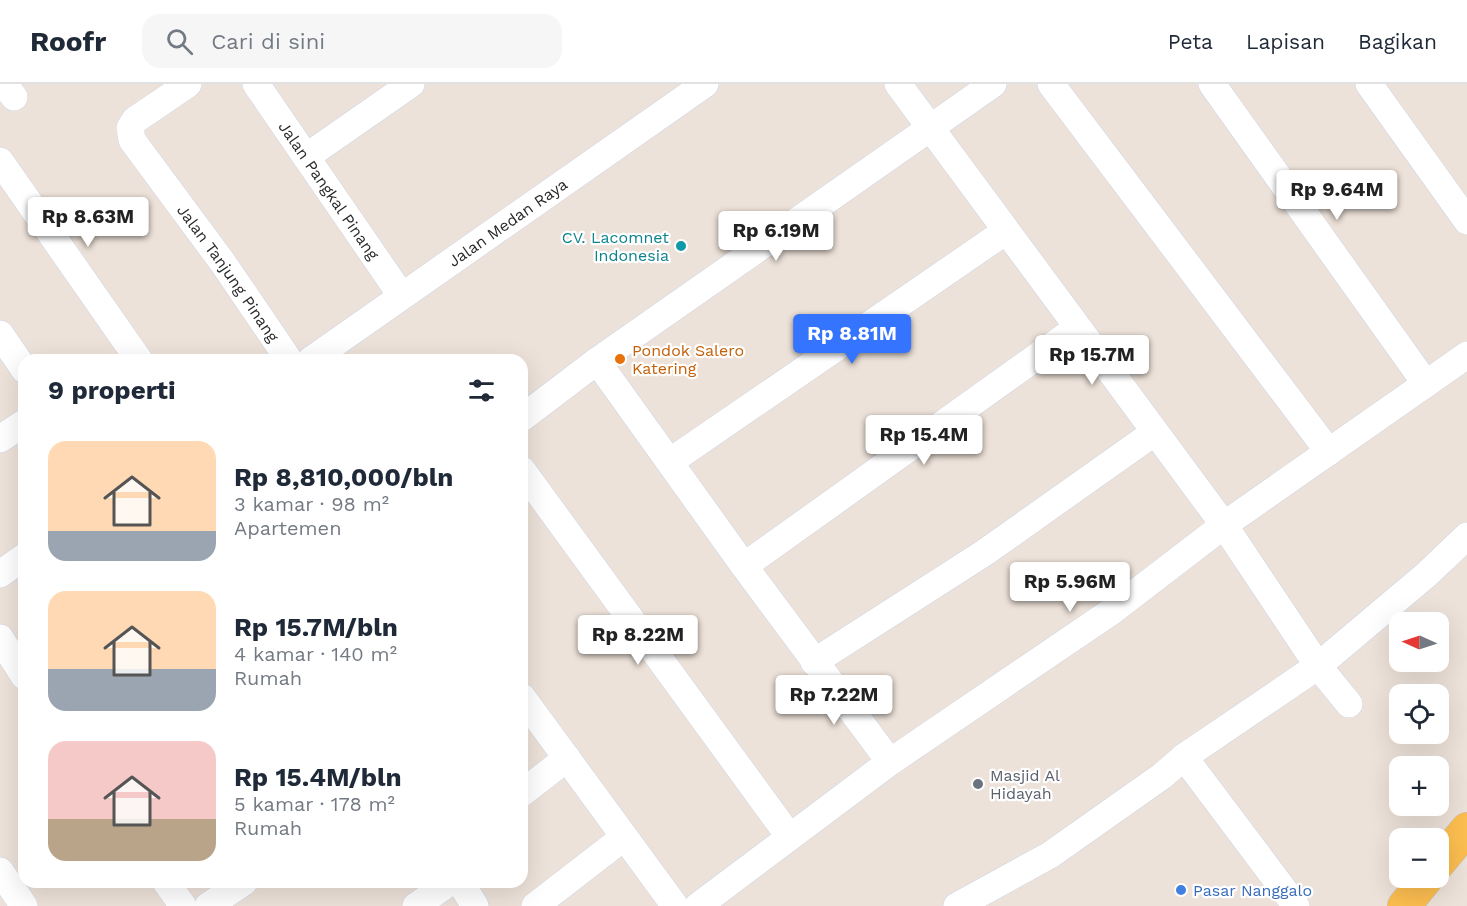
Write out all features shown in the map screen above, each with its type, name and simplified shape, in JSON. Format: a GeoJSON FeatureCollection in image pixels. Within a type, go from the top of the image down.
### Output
{"type":"FeatureCollection","features":[{"type":"Feature","properties":{"kind":"main road"},"geometry":{"type":"LineString","coordinates":[[1449,851],[1467,829]]}},
{"type":"Feature","properties":{"kind":"main road"},"geometry":{"type":"LineString","coordinates":[[1404,906],[1419,888]]}},
{"type":"Feature","properties":{"kind":"street","name":"Jalan Tanjung Pinang"},"geometry":{"type":"LineString","coordinates":[[188,84],[135,120],[130,128],[132,140],[223,263],[285,354]]}},
{"type":"Feature","properties":{"kind":"street","name":"Jalan Pangkal Pinang"},"geometry":{"type":"LineString","coordinates":[[256,84],[401,295]]}},
{"type":"Feature","properties":{"kind":"street"},"geometry":{"type":"LineString","coordinates":[[306,157],[411,84]]}},
{"type":"Feature","properties":{"kind":"street"},"geometry":{"type":"LineString","coordinates":[[898,84],[1224,525],[1318,666],[1349,704]]}},
{"type":"Feature","properties":{"kind":"street"},"geometry":{"type":"LineString","coordinates":[[528,413],[597,361],[993,84]]}},
{"type":"Feature","properties":{"kind":"street"},"geometry":{"type":"LineString","coordinates":[[1051,84],[1329,452]]}},
{"type":"Feature","properties":{"kind":"street"},"geometry":{"type":"LineString","coordinates":[[1212,84],[1426,384]]}},
{"type":"Feature","properties":{"kind":"street"},"geometry":{"type":"LineString","coordinates":[[1369,84],[1467,221]]}},
{"type":"Feature","properties":{"kind":"street","name":"Jalan Medan Raya"},"geometry":{"type":"LineString","coordinates":[[318,354],[699,85]]}},
{"type":"Feature","properties":{"kind":"street"},"geometry":{"type":"LineString","coordinates":[[0,161],[126,354]]}},
{"type":"Feature","properties":{"kind":"street"},"geometry":{"type":"LineString","coordinates":[[671,461],[1006,231]]}},
{"type":"Feature","properties":{"kind":"street"},"geometry":{"type":"LineString","coordinates":[[744,566],[1077,328]]}},
{"type":"Feature","properties":{"kind":"street"},"geometry":{"type":"LineString","coordinates":[[0,334],[18,360]]}},
{"type":"Feature","properties":{"kind":"street"},"geometry":{"type":"LineString","coordinates":[[698,906],[890,762],[1112,611],[1224,525],[1467,355]]}},
{"type":"Feature","properties":{"kind":"street"},"geometry":{"type":"LineString","coordinates":[[597,361],[814,662],[890,762]]}},
{"type":"Feature","properties":{"kind":"street"},"geometry":{"type":"LineString","coordinates":[[0,439],[18,427]]}},
{"type":"Feature","properties":{"kind":"street"},"geometry":{"type":"LineString","coordinates":[[814,662],[984,553],[1155,432]]}},
{"type":"Feature","properties":{"kind":"street"},"geometry":{"type":"LineString","coordinates":[[528,478],[789,836]]}},
{"type":"Feature","properties":{"kind":"street"},"geometry":{"type":"LineString","coordinates":[[957,906],[1050,855],[1162,776],[1184,757],[1318,666],[1426,575],[1467,536]]}},
{"type":"Feature","properties":{"kind":"street"},"geometry":{"type":"LineString","coordinates":[[0,574],[18,561]]}},
{"type":"Feature","properties":{"kind":"street"},"geometry":{"type":"LineString","coordinates":[[0,638],[18,666]]}},
{"type":"Feature","properties":{"kind":"street"},"geometry":{"type":"LineString","coordinates":[[528,704],[675,906]]}},
{"type":"Feature","properties":{"kind":"street"},"geometry":{"type":"LineString","coordinates":[[1184,757],[1296,906]]}},
{"type":"Feature","properties":{"kind":"street"},"geometry":{"type":"LineString","coordinates":[[528,788],[567,758]]}},
{"type":"Feature","properties":{"kind":"street"},"geometry":{"type":"LineString","coordinates":[[535,906],[623,837]]}},
{"type":"Feature","properties":{"kind":"street"},"geometry":{"type":"LineString","coordinates":[[0,871],[24,906]]}},
{"type":"Feature","properties":{"kind":"street"},"geometry":{"type":"LineString","coordinates":[[170,888],[183,906]]}},
{"type":"Feature","properties":{"kind":"street"},"geometry":{"type":"LineString","coordinates":[[208,906],[235,888]]}},
{"type":"Feature","properties":{"kind":"street"},"geometry":{"type":"LineString","coordinates":[[416,906],[442,888]]}},
{"type":"Feature","properties":{"kind":"street"},"geometry":{"type":"LineString","coordinates":[[464,888],[475,906]]}},
{"type":"Feature","properties":{"kind":"place","name":"CV. Lacomnet Indonesia"},"geometry":{"type":"Point","coordinates":[681,246]}},
{"type":"Feature","properties":{"kind":"place","name":"Pondok Salero Katering"},"geometry":{"type":"Point","coordinates":[620,359]}},
{"type":"Feature","properties":{"kind":"place","name":"Masjid Al Hidayah"},"geometry":{"type":"Point","coordinates":[978,784]}},
{"type":"Feature","properties":{"kind":"place","name":"Pasar Nanggalo"},"geometry":{"type":"Point","coordinates":[1181,890]}}]}
